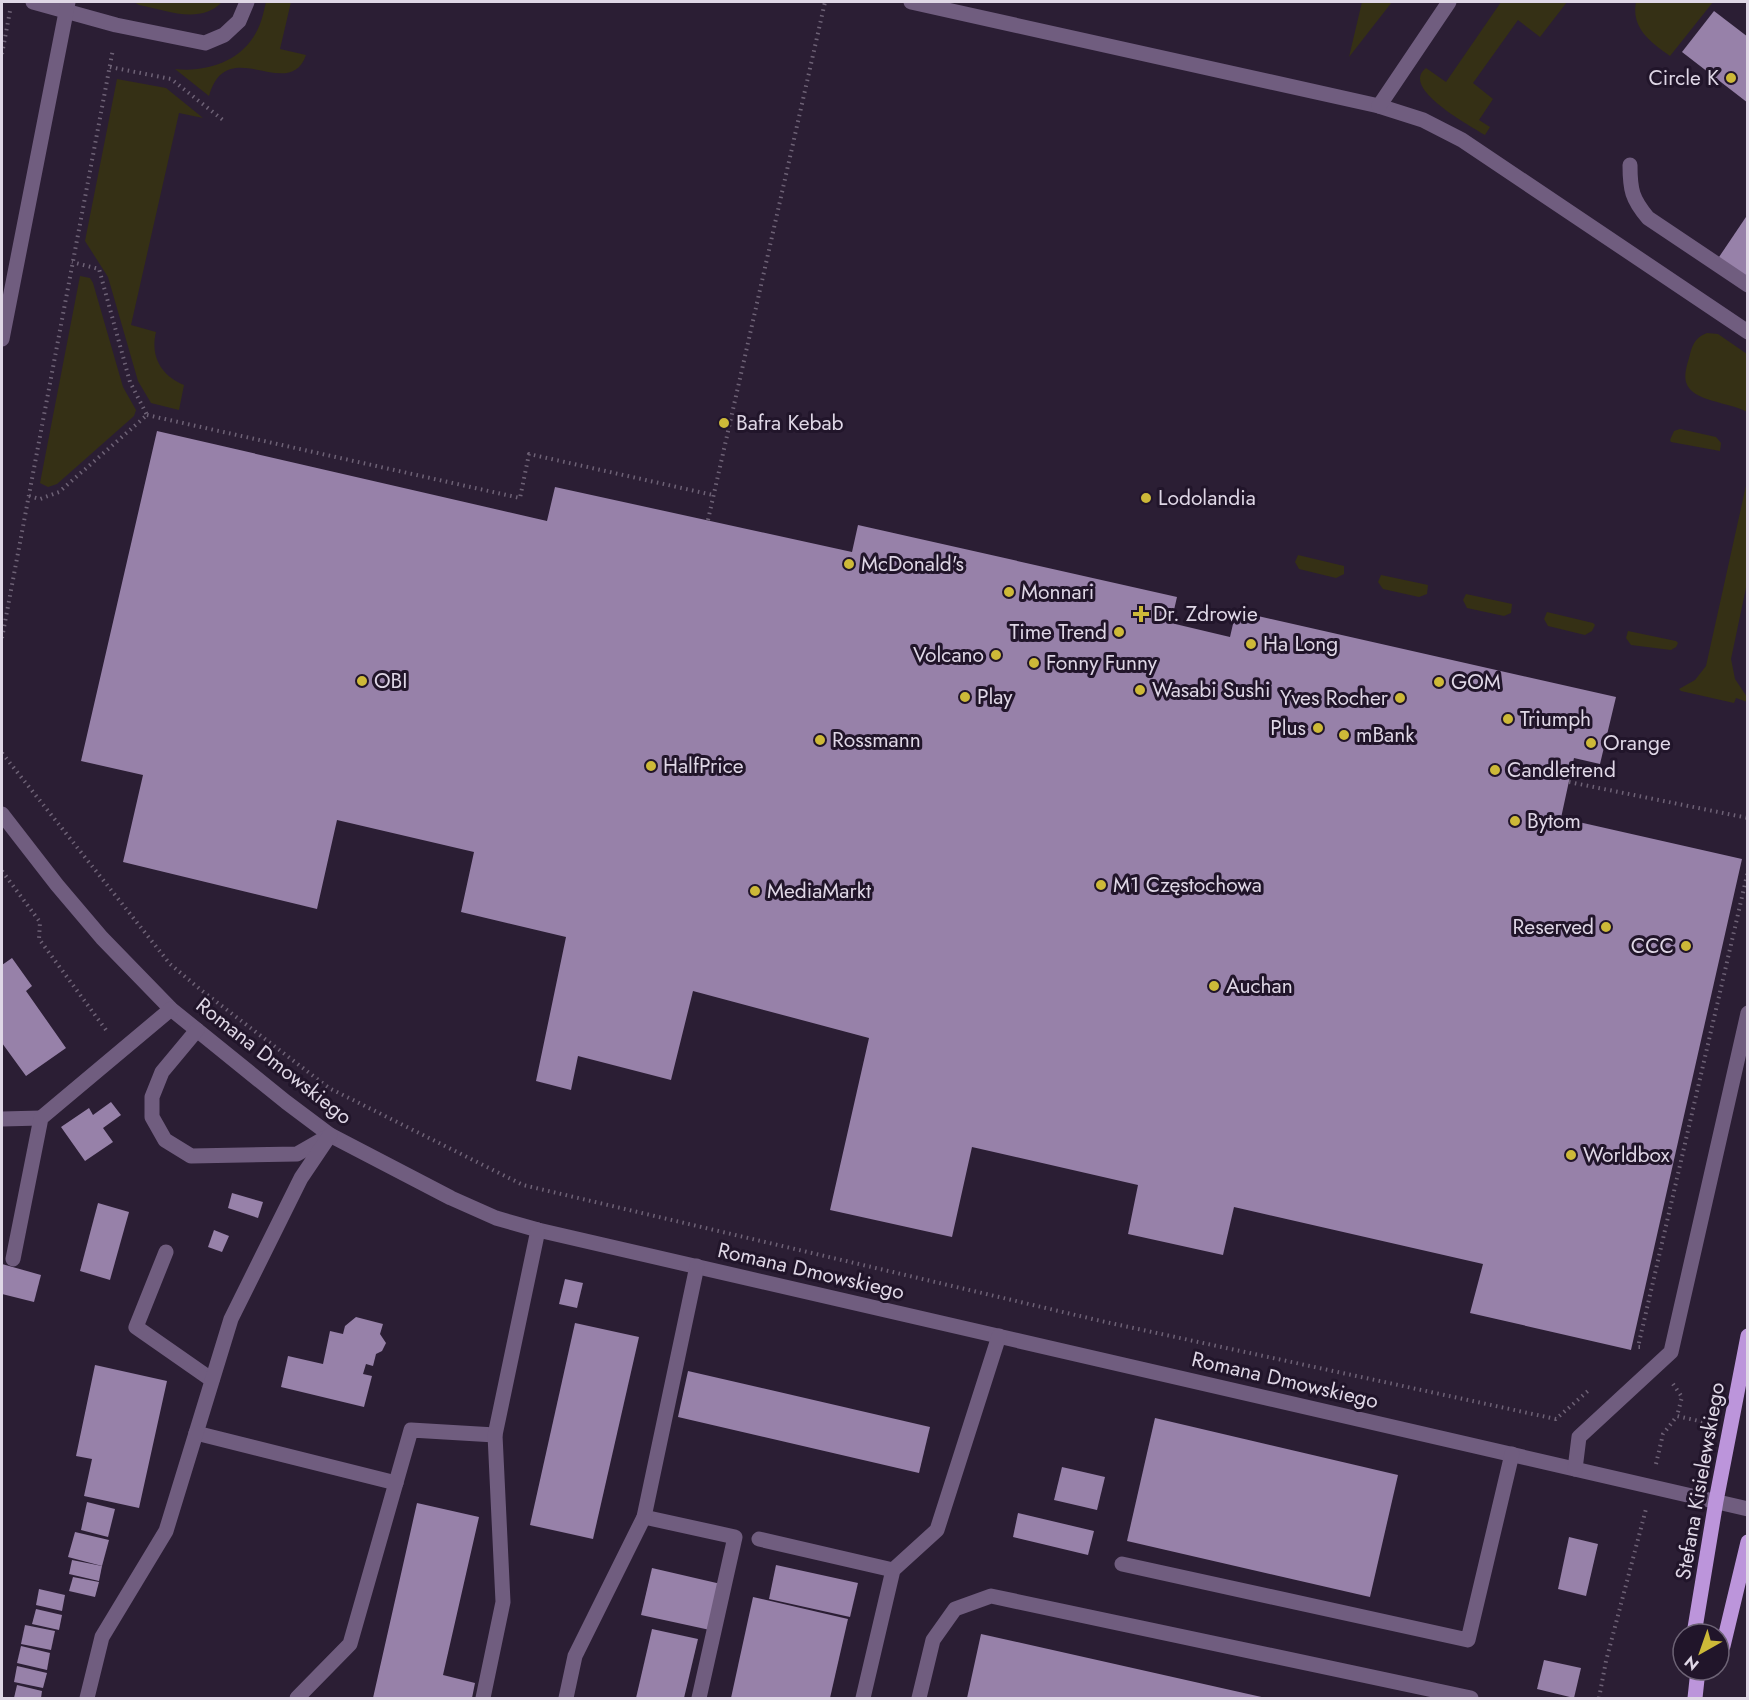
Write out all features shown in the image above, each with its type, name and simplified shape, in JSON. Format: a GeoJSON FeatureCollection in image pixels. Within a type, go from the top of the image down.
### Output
{"type":"FeatureCollection","features":[{"type":"Feature","properties":{"kind":"main road","name":"Stefana Kisielewskiego"},"geometry":{"type":"LineString","coordinates":[[1696,1622],[1716,1501],[1748,1336]]}},
{"type":"Feature","properties":{"kind":"main road"},"geometry":{"type":"LineString","coordinates":[[1729,1622],[1748,1542]]}},
{"type":"Feature","properties":{"kind":"main road"},"geometry":{"type":"LineString","coordinates":[[1695,1698],[1697,1682]]}},
{"type":"Feature","properties":{"kind":"street"},"geometry":{"type":"LineString","coordinates":[[33,2],[67,6],[116,26],[205,43],[224,35],[239,21],[247,2]]}},
{"type":"Feature","properties":{"kind":"street"},"geometry":{"type":"LineString","coordinates":[[911,2],[1379,106],[1423,120],[1462,140],[1748,332]]}},
{"type":"Feature","properties":{"kind":"street"},"geometry":{"type":"LineString","coordinates":[[1379,106],[1449,2]]}},
{"type":"Feature","properties":{"kind":"street"},"geometry":{"type":"LineString","coordinates":[[2,339],[67,6]]}},
{"type":"Feature","properties":{"kind":"street"},"geometry":{"type":"LineString","coordinates":[[1630,165],[1630,187],[1637,205],[1648,218],[1748,285]]}},
{"type":"Feature","properties":{"kind":"street","name":"Romana Dmowskiego"},"geometry":{"type":"LineString","coordinates":[[2,814],[94,929],[171,1009],[241,1067],[330,1135],[451,1198],[496,1218],[538,1230],[1748,1509]]}},
{"type":"Feature","properties":{"kind":"street"},"geometry":{"type":"LineString","coordinates":[[13,1259],[41,1118],[171,1009]]}},
{"type":"Feature","properties":{"kind":"street"},"geometry":{"type":"LineString","coordinates":[[1575,1469],[1579,1437],[1671,1352],[1748,1013]]}},
{"type":"Feature","properties":{"kind":"street"},"geometry":{"type":"LineString","coordinates":[[197,1030],[162,1072],[152,1096],[152,1117],[165,1140],[191,1156],[273,1155],[297,1154],[330,1135]]}},
{"type":"Feature","properties":{"kind":"street"},"geometry":{"type":"LineString","coordinates":[[2,1119],[41,1118]]}},
{"type":"Feature","properties":{"kind":"street"},"geometry":{"type":"LineString","coordinates":[[87,1698],[102,1637],[166,1531],[231,1319],[301,1178],[330,1135]]}},
{"type":"Feature","properties":{"kind":"street"},"geometry":{"type":"LineString","coordinates":[[483,1698],[503,1602],[495,1435],[538,1230]]}},
{"type":"Feature","properties":{"kind":"street"},"geometry":{"type":"LineString","coordinates":[[166,1252],[136,1327],[212,1380]]}},
{"type":"Feature","properties":{"kind":"street"},"geometry":{"type":"LineString","coordinates":[[566,1698],[575,1656],[644,1517],[697,1266]]}},
{"type":"Feature","properties":{"kind":"street"},"geometry":{"type":"LineString","coordinates":[[863,1698],[893,1570],[938,1530],[999,1336]]}},
{"type":"Feature","properties":{"kind":"street"},"geometry":{"type":"LineString","coordinates":[[297,1698],[350,1644],[411,1430],[495,1435]]}},
{"type":"Feature","properties":{"kind":"street"},"geometry":{"type":"LineString","coordinates":[[196,1433],[396,1483]]}},
{"type":"Feature","properties":{"kind":"street"},"geometry":{"type":"LineString","coordinates":[[1122,1564],[1468,1640],[1512,1454]]}},
{"type":"Feature","properties":{"kind":"street"},"geometry":{"type":"LineString","coordinates":[[644,1517],[735,1537],[699,1698]]}},
{"type":"Feature","properties":{"kind":"street"},"geometry":{"type":"LineString","coordinates":[[759,1539],[893,1570]]}},
{"type":"Feature","properties":{"kind":"street"},"geometry":{"type":"LineString","coordinates":[[918,1698],[933,1640],[955,1609],[991,1596],[1471,1698]]}},
{"type":"Feature","properties":{"kind":"path"},"geometry":{"type":"LineString","coordinates":[[708,520],[825,2]]}},
{"type":"Feature","properties":{"kind":"path"},"geometry":{"type":"LineString","coordinates":[[2,54],[10,8]]}},
{"type":"Feature","properties":{"kind":"path"},"geometry":{"type":"LineString","coordinates":[[2,638],[111,65],[171,79],[223,120]]}},
{"type":"Feature","properties":{"kind":"path"},"geometry":{"type":"LineString","coordinates":[[72,262],[99,269],[130,382],[147,415]]}},
{"type":"Feature","properties":{"kind":"path"},"geometry":{"type":"LineString","coordinates":[[147,415],[520,498],[530,454],[713,495]]}},
{"type":"Feature","properties":{"kind":"path"},"geometry":{"type":"LineString","coordinates":[[29,496],[40,499],[59,492],[147,415]]}},
{"type":"Feature","properties":{"kind":"path"},"geometry":{"type":"LineString","coordinates":[[2,753],[170,964],[201,990],[329,1088],[522,1185],[1101,1321],[1556,1419],[1589,1390]]}},
{"type":"Feature","properties":{"kind":"path"},"geometry":{"type":"LineString","coordinates":[[1569,782],[1748,818]]}},
{"type":"Feature","properties":{"kind":"path"},"geometry":{"type":"LineString","coordinates":[[2,871],[40,922],[39,939],[121,1049]]}},
{"type":"Feature","properties":{"kind":"path"},"geometry":{"type":"LineString","coordinates":[[1630,1354],[1638,1347],[1748,871]]}},
{"type":"Feature","properties":{"kind":"path"},"geometry":{"type":"LineString","coordinates":[[1638,1347],[1649,1350]]}},
{"type":"Feature","properties":{"kind":"path"},"geometry":{"type":"LineString","coordinates":[[1656,1466],[1663,1434],[1677,1416],[1682,1397],[1669,1377]]}},
{"type":"Feature","properties":{"kind":"path"},"geometry":{"type":"LineString","coordinates":[[1677,1416],[1708,1423]]}},
{"type":"Feature","properties":{"kind":"path"},"geometry":{"type":"LineString","coordinates":[[1599,1698],[1606,1661],[1640,1540],[1648,1502]]}},
{"type":"Feature","properties":{"kind":"shaded area"},"geometry":{"type":"Polygon","coordinates":[[[134,2],[222,2],[204,13],[182,14],[134,2]]]}},
{"type":"Feature","properties":{"kind":"shaded area"},"geometry":{"type":"Polygon","coordinates":[[[266,2],[291,2],[280,49],[306,55],[298,68],[286,73],[243,68],[229,69],[218,78],[209,96],[175,69],[201,69],[214,66],[237,55],[254,36],[266,2]]]}},
{"type":"Feature","properties":{"kind":"shaded area"},"geometry":{"type":"Polygon","coordinates":[[[1362,2],[1392,2],[1349,57],[1362,2]]]}},
{"type":"Feature","properties":{"kind":"shaded area"},"geometry":{"type":"Polygon","coordinates":[[[1501,2],[1567,2],[1540,37],[1518,20],[1473,83],[1493,99],[1479,120],[1490,127],[1485,135],[1440,106],[1422,86],[1420,76],[1426,68],[1446,82],[1501,2]]]}},
{"type":"Feature","properties":{"kind":"shaded area"},"geometry":{"type":"Polygon","coordinates":[[[1636,2],[1713,2],[1670,56],[1649,40],[1639,27],[1635,11],[1636,2]]]}},
{"type":"Feature","properties":{"kind":"shaded area"},"geometry":{"type":"Polygon","coordinates":[[[117,79],[166,88],[203,118],[179,113],[131,325],[156,332],[155,349],[159,364],[163,371],[184,385],[179,410],[151,403],[138,381],[108,277],[85,241],[117,79]]]}},
{"type":"Feature","properties":{"kind":"shaded area"},"geometry":{"type":"Polygon","coordinates":[[[80,276],[90,278],[93,283],[123,387],[136,410],[134,416],[57,484],[48,487],[40,483],[80,276]]]}},
{"type":"Feature","properties":{"kind":"shaded area"},"geometry":{"type":"Polygon","coordinates":[[[1707,333],[1718,334],[1747,354],[1747,412],[1703,398],[1689,389],[1685,376],[1693,346],[1699,337],[1707,333]]]}},
{"type":"Feature","properties":{"kind":"shaded area"},"geometry":{"type":"Polygon","coordinates":[[[1680,429],[1716,437],[1721,443],[1720,451],[1671,442],[1674,431],[1680,429]]]}},
{"type":"Feature","properties":{"kind":"shaded area"},"geometry":{"type":"Polygon","coordinates":[[[1747,481],[1747,583],[1731,659],[1735,679],[1747,697],[1747,702],[1736,698],[1734,703],[1679,689],[1695,680],[1706,666],[1747,481]]]}},
{"type":"Feature","properties":{"kind":"shaded area"},"geometry":{"type":"Polygon","coordinates":[[[1298,555],[1344,566],[1344,574],[1336,578],[1299,569],[1295,562],[1298,555]]]}},
{"type":"Feature","properties":{"kind":"shaded area"},"geometry":{"type":"Polygon","coordinates":[[[1381,575],[1428,585],[1427,594],[1419,597],[1383,589],[1378,582],[1381,575]]]}},
{"type":"Feature","properties":{"kind":"shaded area"},"geometry":{"type":"Polygon","coordinates":[[[1466,594],[1512,604],[1511,613],[1504,616],[1467,608],[1463,600],[1466,594]]]}},
{"type":"Feature","properties":{"kind":"shaded area"},"geometry":{"type":"Polygon","coordinates":[[[1547,612],[1595,625],[1592,631],[1585,635],[1548,626],[1544,619],[1547,612]]]}},
{"type":"Feature","properties":{"kind":"shaded area"},"geometry":{"type":"Polygon","coordinates":[[[1628,631],[1678,643],[1671,650],[1631,645],[1626,638],[1628,631]]]}},
{"type":"Feature","properties":{"kind":"building","name":"Circle K"},"geometry":{"type":"Polygon","coordinates":[[[1714,11],[1748,37],[1748,103],[1682,52],[1714,11]]]}},
{"type":"Feature","properties":{"kind":"building"},"geometry":{"type":"Polygon","coordinates":[[[1748,214],[1748,280],[1717,260],[1748,214]]]}},
{"type":"Feature","properties":{"kind":"building","name":"M1 Częstochowa"},"geometry":{"type":"Polygon","coordinates":[[[157,431],[547,521],[555,487],[852,552],[858,525],[1177,597],[1171,623],[1230,637],[1236,611],[1616,697],[1600,764],[1574,758],[1561,818],[1742,859],[1631,1350],[1470,1313],[1483,1264],[1234,1207],[1223,1255],[1128,1234],[1138,1185],[972,1147],[952,1237],[830,1210],[869,1038],[693,991],[671,1080],[578,1056],[571,1090],[536,1081],[566,937],[461,912],[474,852],[337,820],[317,909],[123,862],[143,775],[81,761],[157,431]]]}},
{"type":"Feature","properties":{"kind":"building"},"geometry":{"type":"Polygon","coordinates":[[[12,958],[32,986],[26,991],[66,1048],[26,1076],[2,1043],[2,965],[12,958]]]}},
{"type":"Feature","properties":{"kind":"building"},"geometry":{"type":"Polygon","coordinates":[[[111,1102],[121,1115],[103,1128],[113,1142],[85,1161],[61,1127],[89,1108],[93,1115],[111,1102]]]}},
{"type":"Feature","properties":{"kind":"building"},"geometry":{"type":"Polygon","coordinates":[[[232,1193],[263,1202],[258,1218],[228,1208],[232,1193]]]}},
{"type":"Feature","properties":{"kind":"building"},"geometry":{"type":"Polygon","coordinates":[[[98,1203],[129,1212],[110,1280],[80,1271],[98,1203]]]}},
{"type":"Feature","properties":{"kind":"building"},"geometry":{"type":"Polygon","coordinates":[[[214,1230],[229,1236],[222,1252],[208,1247],[214,1230]]]}},
{"type":"Feature","properties":{"kind":"building"},"geometry":{"type":"Polygon","coordinates":[[[2,1264],[41,1275],[34,1302],[2,1294],[2,1264]]]}},
{"type":"Feature","properties":{"kind":"building"},"geometry":{"type":"Polygon","coordinates":[[[565,1279],[583,1283],[577,1308],[559,1304],[565,1279]]]}},
{"type":"Feature","properties":{"kind":"building"},"geometry":{"type":"Polygon","coordinates":[[[356,1317],[383,1324],[380,1334],[386,1343],[382,1351],[376,1354],[373,1366],[366,1364],[363,1374],[372,1376],[364,1407],[281,1387],[288,1356],[323,1364],[330,1331],[343,1334],[345,1326],[356,1317]]]}},
{"type":"Feature","properties":{"kind":"building"},"geometry":{"type":"Polygon","coordinates":[[[575,1323],[639,1337],[593,1539],[530,1525],[575,1323]]]}},
{"type":"Feature","properties":{"kind":"building"},"geometry":{"type":"Polygon","coordinates":[[[95,1365],[167,1381],[139,1508],[84,1496],[92,1459],[76,1456],[95,1365]]]}},
{"type":"Feature","properties":{"kind":"building"},"geometry":{"type":"Polygon","coordinates":[[[688,1371],[930,1427],[919,1473],[678,1417],[688,1371]]]}},
{"type":"Feature","properties":{"kind":"building"},"geometry":{"type":"Polygon","coordinates":[[[1155,1418],[1398,1475],[1370,1597],[1127,1541],[1155,1418]]]}},
{"type":"Feature","properties":{"kind":"building"},"geometry":{"type":"Polygon","coordinates":[[[1062,1467],[1105,1477],[1097,1510],[1054,1500],[1062,1467]]]}},
{"type":"Feature","properties":{"kind":"building"},"geometry":{"type":"Polygon","coordinates":[[[87,1502],[115,1509],[108,1537],[81,1530],[87,1502]]]}},
{"type":"Feature","properties":{"kind":"building"},"geometry":{"type":"Polygon","coordinates":[[[417,1503],[479,1517],[443,1675],[475,1683],[472,1698],[373,1698],[417,1503]]]}},
{"type":"Feature","properties":{"kind":"building"},"geometry":{"type":"Polygon","coordinates":[[[1018,1513],[1094,1531],[1088,1555],[1013,1537],[1018,1513]]]}},
{"type":"Feature","properties":{"kind":"building"},"geometry":{"type":"Polygon","coordinates":[[[75,1532],[109,1540],[102,1566],[68,1557],[75,1532]]]}},
{"type":"Feature","properties":{"kind":"building"},"geometry":{"type":"Polygon","coordinates":[[[1569,1537],[1598,1544],[1586,1596],[1558,1589],[1569,1537]]]}},
{"type":"Feature","properties":{"kind":"building"},"geometry":{"type":"Polygon","coordinates":[[[72,1560],[102,1566],[99,1581],[69,1574],[72,1560]]]}},
{"type":"Feature","properties":{"kind":"building"},"geometry":{"type":"Polygon","coordinates":[[[776,1565],[858,1583],[850,1617],[769,1599],[776,1565]]]}},
{"type":"Feature","properties":{"kind":"building"},"geometry":{"type":"Polygon","coordinates":[[[652,1568],[721,1584],[710,1630],[641,1615],[652,1568]]]}},
{"type":"Feature","properties":{"kind":"building"},"geometry":{"type":"Polygon","coordinates":[[[73,1577],[99,1582],[95,1597],[69,1591],[73,1577]]]}},
{"type":"Feature","properties":{"kind":"building"},"geometry":{"type":"Polygon","coordinates":[[[39,1589],[65,1595],[62,1611],[36,1605],[39,1589]]]}},
{"type":"Feature","properties":{"kind":"building"},"geometry":{"type":"Polygon","coordinates":[[[753,1597],[848,1619],[830,1698],[731,1698],[753,1597]]]}},
{"type":"Feature","properties":{"kind":"building"},"geometry":{"type":"Polygon","coordinates":[[[36,1609],[62,1615],[59,1630],[32,1624],[36,1609]]]}},
{"type":"Feature","properties":{"kind":"building"},"geometry":{"type":"Polygon","coordinates":[[[25,1625],[55,1631],[51,1650],[21,1644],[25,1625]]]}},
{"type":"Feature","properties":{"kind":"building"},"geometry":{"type":"Polygon","coordinates":[[[652,1629],[698,1639],[684,1698],[636,1698],[652,1629]]]}},
{"type":"Feature","properties":{"kind":"building"},"geometry":{"type":"Polygon","coordinates":[[[981,1634],[1266,1698],[967,1698],[981,1634]]]}},
{"type":"Feature","properties":{"kind":"building"},"geometry":{"type":"Polygon","coordinates":[[[21,1646],[50,1653],[47,1670],[17,1663],[21,1646]]]}},
{"type":"Feature","properties":{"kind":"building"},"geometry":{"type":"Polygon","coordinates":[[[1544,1660],[1581,1668],[1574,1698],[1537,1689],[1544,1660]]]}},
{"type":"Feature","properties":{"kind":"building"},"geometry":{"type":"Polygon","coordinates":[[[17,1666],[47,1673],[43,1688],[14,1682],[17,1666]]]}},
{"type":"Feature","properties":{"kind":"building"},"geometry":{"type":"Polygon","coordinates":[[[17,1685],[42,1691],[41,1698],[14,1698],[17,1685]]]}},
{"type":"Feature","properties":{"kind":"place","name":"Circle K"},"geometry":{"type":"Point","coordinates":[1731,78]}},
{"type":"Feature","properties":{"kind":"place","name":"Bafra Kebab"},"geometry":{"type":"Point","coordinates":[724,423]}},
{"type":"Feature","properties":{"kind":"place","name":"Lodolandia"},"geometry":{"type":"Point","coordinates":[1146,498]}},
{"type":"Feature","properties":{"kind":"place","name":"McDonald's"},"geometry":{"type":"Point","coordinates":[849,564]}},
{"type":"Feature","properties":{"kind":"place","name":"Monnari"},"geometry":{"type":"Point","coordinates":[1009,592]}},
{"type":"Feature","properties":{"kind":"place","name":"Dr. Zdrowie"},"geometry":{"type":"Point","coordinates":[1141,614]}},
{"type":"Feature","properties":{"kind":"place","name":"Time Trend"},"geometry":{"type":"Point","coordinates":[1119,632]}},
{"type":"Feature","properties":{"kind":"place","name":"Ha Long"},"geometry":{"type":"Point","coordinates":[1251,644]}},
{"type":"Feature","properties":{"kind":"place","name":"Volcano"},"geometry":{"type":"Point","coordinates":[996,655]}},
{"type":"Feature","properties":{"kind":"place","name":"Fonny Funny"},"geometry":{"type":"Point","coordinates":[1034,663]}},
{"type":"Feature","properties":{"kind":"place","name":"OBI"},"geometry":{"type":"Point","coordinates":[362,681]}},
{"type":"Feature","properties":{"kind":"place","name":"GOM"},"geometry":{"type":"Point","coordinates":[1439,682]}},
{"type":"Feature","properties":{"kind":"place","name":"Wasabi Sushi"},"geometry":{"type":"Point","coordinates":[1140,690]}},
{"type":"Feature","properties":{"kind":"place","name":"Play"},"geometry":{"type":"Point","coordinates":[965,697]}},
{"type":"Feature","properties":{"kind":"place","name":"Yves Rocher"},"geometry":{"type":"Point","coordinates":[1400,698]}},
{"type":"Feature","properties":{"kind":"place","name":"Triumph"},"geometry":{"type":"Point","coordinates":[1508,719]}},
{"type":"Feature","properties":{"kind":"place","name":"Plus"},"geometry":{"type":"Point","coordinates":[1318,728]}},
{"type":"Feature","properties":{"kind":"place","name":"mBank"},"geometry":{"type":"Point","coordinates":[1344,735]}},
{"type":"Feature","properties":{"kind":"place","name":"Rossmann"},"geometry":{"type":"Point","coordinates":[820,740]}},
{"type":"Feature","properties":{"kind":"place","name":"Orange"},"geometry":{"type":"Point","coordinates":[1591,743]}},
{"type":"Feature","properties":{"kind":"place","name":"HalfPrice"},"geometry":{"type":"Point","coordinates":[651,766]}},
{"type":"Feature","properties":{"kind":"place","name":"Candletrend"},"geometry":{"type":"Point","coordinates":[1495,770]}},
{"type":"Feature","properties":{"kind":"place","name":"Bytom"},"geometry":{"type":"Point","coordinates":[1515,821]}},
{"type":"Feature","properties":{"kind":"place","name":"M1 Częstochowa"},"geometry":{"type":"Point","coordinates":[1101,885]}},
{"type":"Feature","properties":{"kind":"place","name":"MediaMarkt"},"geometry":{"type":"Point","coordinates":[755,891]}},
{"type":"Feature","properties":{"kind":"place","name":"Reserved"},"geometry":{"type":"Point","coordinates":[1606,927]}},
{"type":"Feature","properties":{"kind":"place","name":"CCC"},"geometry":{"type":"Point","coordinates":[1686,946]}},
{"type":"Feature","properties":{"kind":"place","name":"Auchan"},"geometry":{"type":"Point","coordinates":[1214,986]}},
{"type":"Feature","properties":{"kind":"place","name":"Worldbox"},"geometry":{"type":"Point","coordinates":[1571,1155]}}]}
